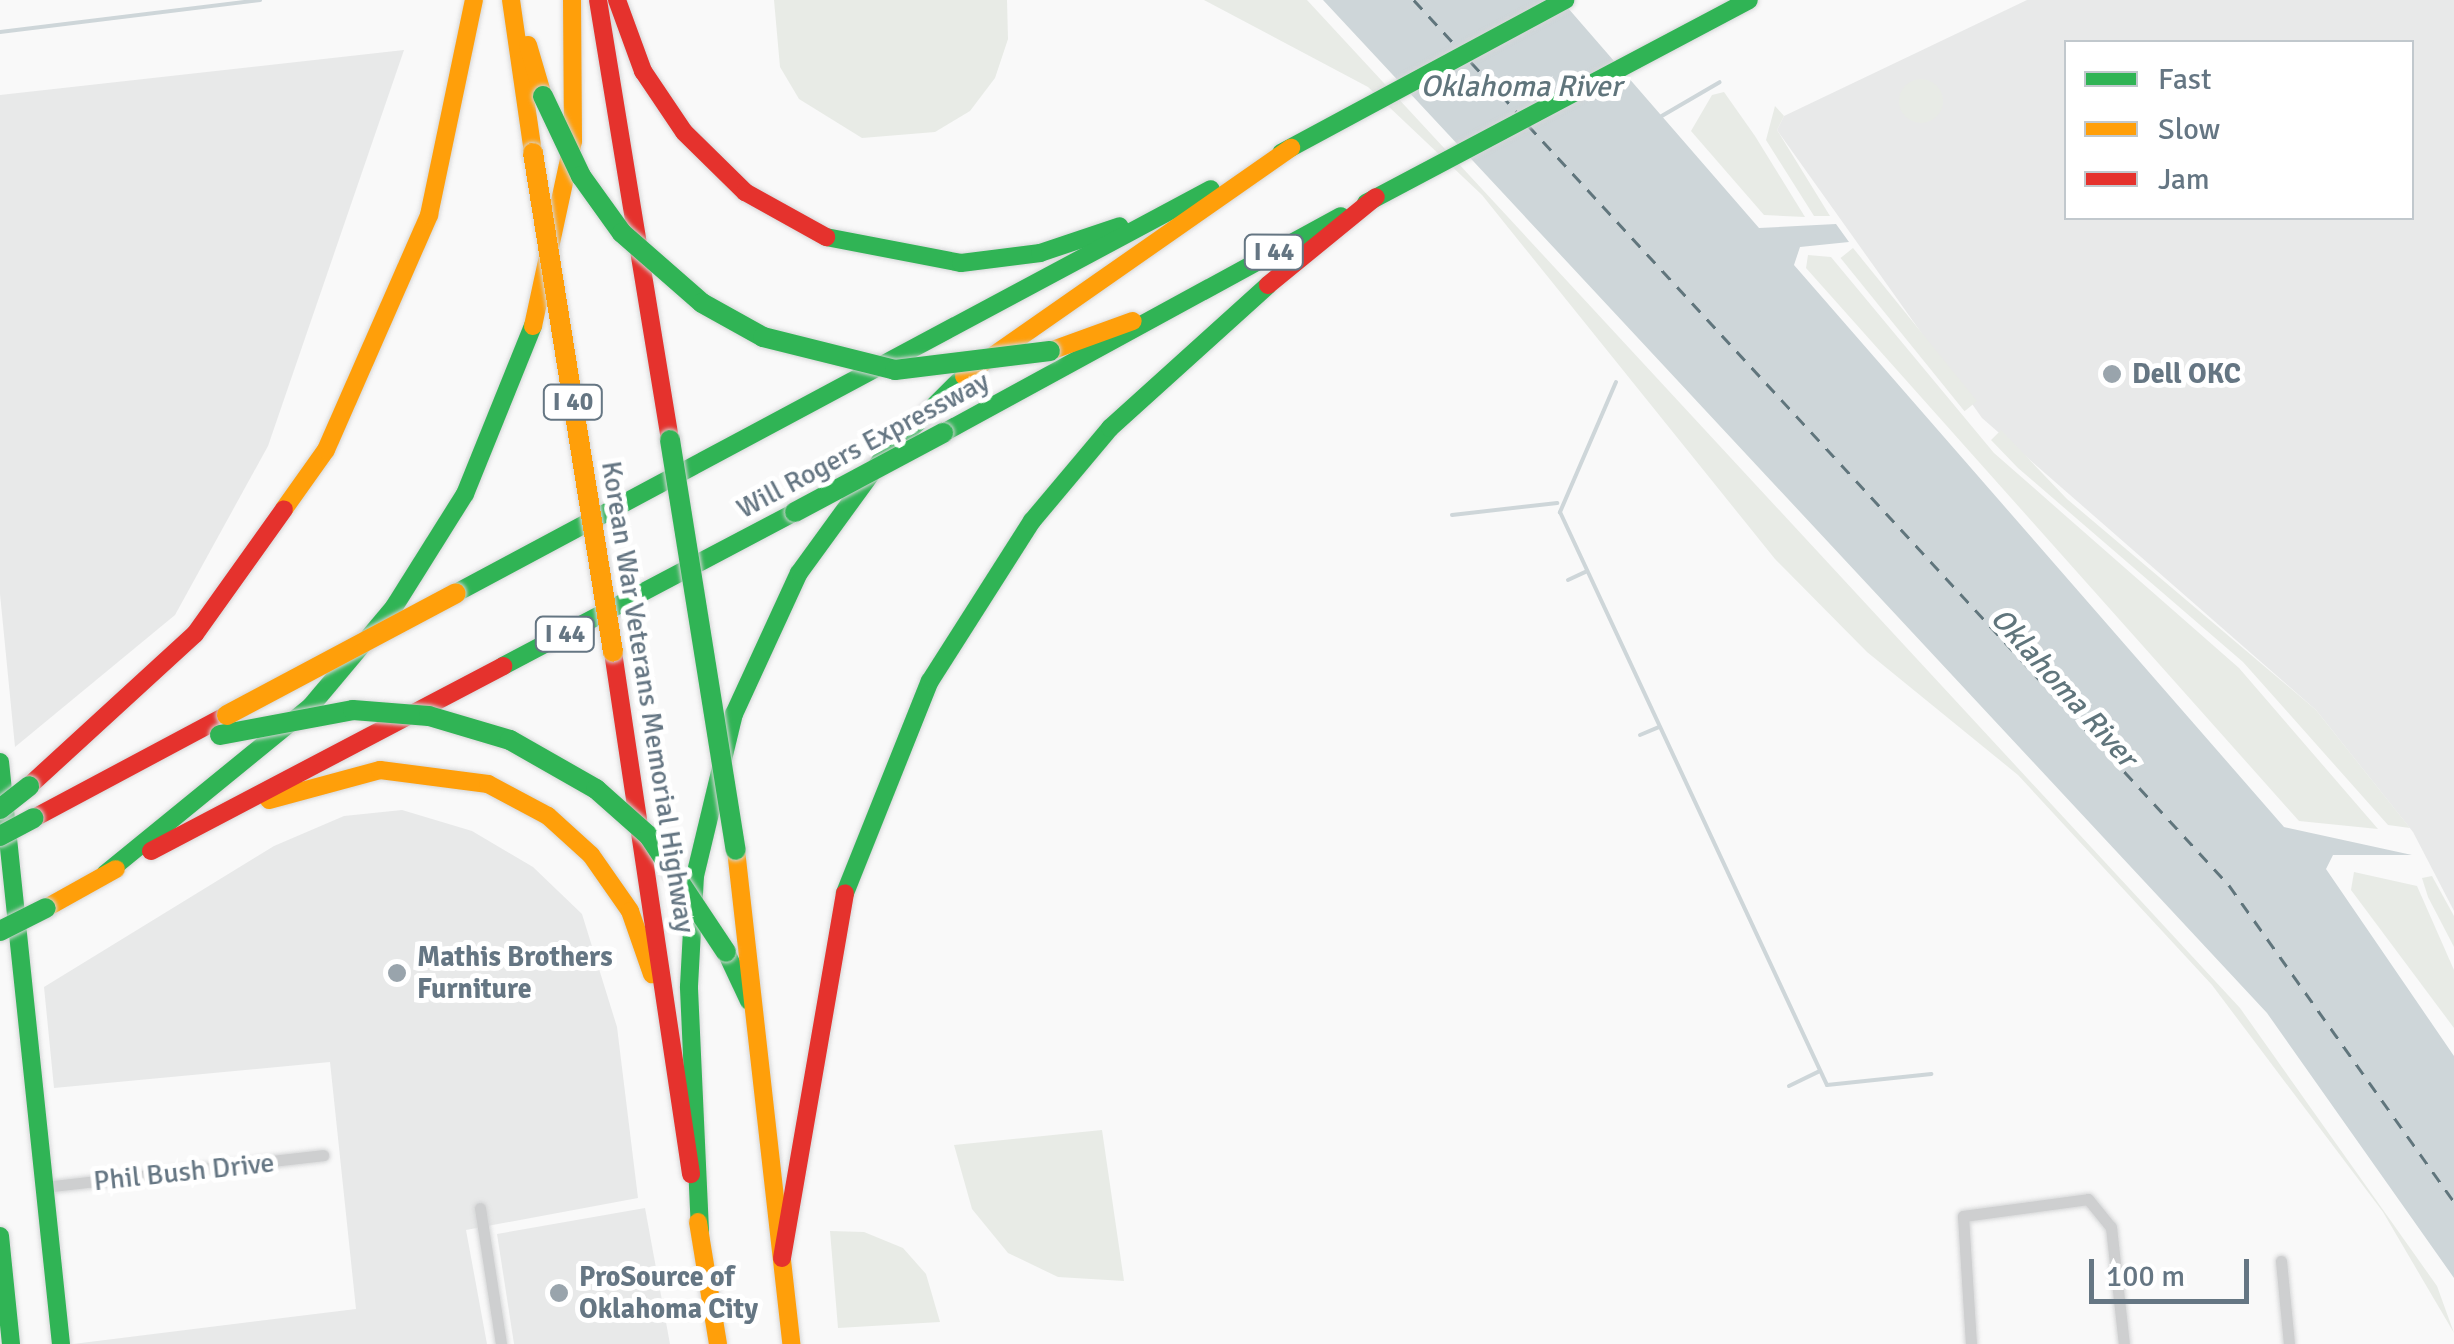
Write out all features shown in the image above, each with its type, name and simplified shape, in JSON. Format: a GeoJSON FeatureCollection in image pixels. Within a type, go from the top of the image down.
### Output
{"type":"FeatureCollection","features":[{"type":"Feature","properties":{"kind":"main road"},"geometry":{"type":"LineString","coordinates":[[0,809],[195,634],[326,450],[429,215],[474,0]]}},
{"type":"Feature","properties":{"kind":"main road"},"geometry":{"type":"LineString","coordinates":[[513,0],[543,96],[580,176],[622,234],[741,326],[802,352],[895,370],[980,366],[1050,351],[1171,308]]}},
{"type":"Feature","properties":{"kind":"main road","name":"Korean War Veterans Memorial Highway"},"geometry":{"type":"LineString","coordinates":[[513,0],[533,153],[718,1344]]}},
{"type":"Feature","properties":{"kind":"main road"},"geometry":{"type":"LineString","coordinates":[[105,874],[252,761],[335,680],[410,584],[470,484],[524,361],[560,229],[573,141],[572,0]]}},
{"type":"Feature","properties":{"kind":"main road"},"geometry":{"type":"LineString","coordinates":[[598,0],[736,850],[791,1344]]}},
{"type":"Feature","properties":{"kind":"main road"},"geometry":{"type":"LineString","coordinates":[[617,0],[651,84],[702,154],[769,209],[848,246],[932,262],[1018,258],[1188,201]]}},
{"type":"Feature","properties":{"kind":"main road"},"geometry":{"type":"LineString","coordinates":[[0,836],[167,746],[224,725],[456,593],[1566,0]]}},
{"type":"Feature","properties":{"kind":"main road","name":"Will Rogers Expressway"},"geometry":{"type":"LineString","coordinates":[[0,931],[795,512],[1749,0]]}},
{"type":"Feature","properties":{"kind":"main road"},"geometry":{"type":"LineString","coordinates":[[700,1231],[689,986],[695,876],[734,714],[792,586],[840,509],[948,387],[1046,310],[1290,148]]}},
{"type":"Feature","properties":{"kind":"main road"},"geometry":{"type":"LineString","coordinates":[[782,1258],[809,1035],[838,907],[884,779],[940,664],[1024,532],[1110,428],[1214,328],[1376,197]]}},
{"type":"Feature","properties":{"kind":"main road"},"geometry":{"type":"LineString","coordinates":[[224,725],[352,710],[429,716],[510,740],[569,770],[650,836],[726,952],[756,1016]]}},
{"type":"Feature","properties":{"kind":"main road"},"geometry":{"type":"LineString","coordinates":[[0,762],[60,1344]]}},
{"type":"Feature","properties":{"kind":"main road"},"geometry":{"type":"LineString","coordinates":[[215,817],[380,770],[448,774],[504,792],[562,827],[606,872],[642,938],[668,1030]]}},
{"type":"Feature","properties":{"kind":"main road"},"geometry":{"type":"LineString","coordinates":[[0,1236],[11,1344]]}},
{"type":"Feature","properties":{"kind":"street","name":"Phil Bush Drive"},"geometry":{"type":"LineString","coordinates":[[44,1187],[323,1155]]}},
{"type":"Feature","properties":{"kind":"street"},"geometry":{"type":"LineString","coordinates":[[1972,1344],[1960,1222],[1969,1212],[2088,1199],[2111,1227],[2124,1344]]}},
{"type":"Feature","properties":{"kind":"street"},"geometry":{"type":"LineString","coordinates":[[480,1208],[501,1344]]}},
{"type":"Feature","properties":{"kind":"street"},"geometry":{"type":"LineString","coordinates":[[2282,1261],[2289,1344]]}},
{"type":"Feature","properties":{"kind":"shaded area"},"geometry":{"type":"Polygon","coordinates":[[[774,0],[1007,0],[1008,39],[995,78],[970,111],[935,132],[862,138],[799,99],[780,67],[774,0]]]}},
{"type":"Feature","properties":{"kind":"shaded area"},"geometry":{"type":"Polygon","coordinates":[[[1204,0],[1307,0],[2240,1008],[2437,1286],[2454,1333],[2383,1212],[2212,985],[2018,775],[1867,652],[1775,559],[1482,195],[1368,87],[1204,0]]]}},
{"type":"Feature","properties":{"kind":"shaded area"},"geometry":{"type":"Polygon","coordinates":[[[2027,0],[2454,0],[2454,911],[2413,832],[2316,710],[1982,418],[1777,130],[1784,116],[2027,0]]]}},
{"type":"Feature","properties":{"kind":"shaded area"},"geometry":{"type":"Polygon","coordinates":[[[404,50],[268,446],[175,615],[15,747],[0,594],[0,95],[404,50]]]}},
{"type":"Feature","properties":{"kind":"shaded area"},"geometry":{"type":"Polygon","coordinates":[[[1921,79],[1937,85],[1943,101],[1937,117],[1921,123],[1905,117],[1899,101],[1905,85],[1921,79]]]}},
{"type":"Feature","properties":{"kind":"shaded area"},"geometry":{"type":"Polygon","coordinates":[[[1724,92],[1805,217],[1764,215],[1691,131],[1712,95],[1724,92]]]}},
{"type":"Feature","properties":{"kind":"shaded area"},"geometry":{"type":"Polygon","coordinates":[[[1775,106],[1784,116],[1777,130],[1830,216],[1814,216],[1766,140],[1775,106]]]}},
{"type":"Feature","properties":{"kind":"shaded area"},"geometry":{"type":"Polygon","coordinates":[[[1853,248],[1977,401],[1965,411],[1841,258],[1853,248]]]}},
{"type":"Feature","properties":{"kind":"shaded area"},"geometry":{"type":"Polygon","coordinates":[[[1808,255],[1831,257],[1994,453],[2239,668],[2378,829],[2299,821],[1806,268],[1808,255]]]}},
{"type":"Feature","properties":{"kind":"shaded area"},"geometry":{"type":"Polygon","coordinates":[[[2001,430],[2067,499],[2316,710],[2410,828],[2388,825],[2243,662],[2018,468],[1991,440],[2001,430]]]}},
{"type":"Feature","properties":{"kind":"shaded area"},"geometry":{"type":"Polygon","coordinates":[[[402,810],[472,831],[533,867],[582,914],[617,1027],[638,1198],[466,1230],[487,1344],[73,1344],[356,1309],[330,1062],[54,1088],[44,987],[274,846],[344,816],[402,810]]]}},
{"type":"Feature","properties":{"kind":"shaded area"},"geometry":{"type":"Polygon","coordinates":[[[2354,872],[2417,886],[2454,970],[2454,1028],[2351,890],[2354,872]]]}},
{"type":"Feature","properties":{"kind":"shaded area"},"geometry":{"type":"Polygon","coordinates":[[[2432,876],[2454,916],[2454,947],[2422,878],[2432,876]]]}},
{"type":"Feature","properties":{"kind":"shaded area"},"geometry":{"type":"Polygon","coordinates":[[[1102,1130],[1124,1281],[1058,1277],[1008,1253],[972,1209],[954,1145],[1102,1130]]]}},
{"type":"Feature","properties":{"kind":"shaded area"},"geometry":{"type":"Polygon","coordinates":[[[645,1208],[670,1344],[514,1344],[497,1234],[645,1208]]]}},
{"type":"Feature","properties":{"kind":"shaded area"},"geometry":{"type":"Polygon","coordinates":[[[830,1231],[864,1232],[903,1248],[926,1274],[940,1322],[838,1328],[830,1231]]]}},
{"type":"Feature","properties":{"kind":"water","name":"Oklahoma River"},"geometry":{"type":"Polygon","coordinates":[[[1323,0],[1561,0],[1759,228],[1836,224],[1849,242],[1800,247],[1794,265],[2284,827],[2412,855],[2333,855],[2326,869],[2454,1056],[2454,1278],[2267,1013],[1323,0]]]}},
{"type":"Feature","properties":{"kind":"waterway"},"geometry":{"type":"LineString","coordinates":[[0,32],[260,0]]}},
{"type":"Feature","properties":{"kind":"waterway"},"geometry":{"type":"LineString","coordinates":[[1660,117],[1720,82]]}},
{"type":"Feature","properties":{"kind":"waterway"},"geometry":{"type":"LineString","coordinates":[[1616,382],[1560,512],[1827,1085],[1931,1074]]}},
{"type":"Feature","properties":{"kind":"waterway"},"geometry":{"type":"LineString","coordinates":[[1452,515],[1557,503]]}},
{"type":"Feature","properties":{"kind":"waterway"},"geometry":{"type":"LineString","coordinates":[[1568,580],[1587,571]]}},
{"type":"Feature","properties":{"kind":"waterway"},"geometry":{"type":"LineString","coordinates":[[1640,735],[1659,727]]}},
{"type":"Feature","properties":{"kind":"waterway"},"geometry":{"type":"LineString","coordinates":[[1789,1086],[1820,1071]]}},
{"type":"Feature","properties":{"kind":"ferry route"},"geometry":{"type":"LineString","coordinates":[[1414,0],[1459,49]]}},
{"type":"Feature","properties":{"kind":"ferry route"},"geometry":{"type":"LineString","coordinates":[[1471,62],[1516,111]]}},
{"type":"Feature","properties":{"kind":"ferry route"},"geometry":{"type":"LineString","coordinates":[[1528,125],[2229,885],[2454,1202]]}},
{"type":"Feature","properties":{"kind":"traffic: fast"},"geometry":{"type":"LineString","coordinates":[[1281,153],[1565,0]]}},
{"type":"Feature","properties":{"kind":"traffic: fast"},"geometry":{"type":"LineString","coordinates":[[1366,203],[1749,0]]}},
{"type":"Feature","properties":{"kind":"traffic: fast"},"geometry":{"type":"LineString","coordinates":[[543,96],[581,176],[622,233],[702,303],[763,337],[895,370],[1050,351]]}},
{"type":"Feature","properties":{"kind":"traffic: fast"},"geometry":{"type":"LineString","coordinates":[[456,593],[1211,189]]}},
{"type":"Feature","properties":{"kind":"traffic: fast"},"geometry":{"type":"LineString","coordinates":[[943,433],[1341,216]]}},
{"type":"Feature","properties":{"kind":"traffic: fast"},"geometry":{"type":"LineString","coordinates":[[826,237],[961,263],[1040,253],[1120,226]]}},
{"type":"Feature","properties":{"kind":"traffic: fast"},"geometry":{"type":"LineString","coordinates":[[845,893],[930,681],[1032,521],[1110,428],[1268,285]]}},
{"type":"Feature","properties":{"kind":"traffic: fast"},"geometry":{"type":"LineString","coordinates":[[105,874],[311,706],[394,607],[465,494],[533,326]]}},
{"type":"Feature","properties":{"kind":"traffic: fast"},"geometry":{"type":"LineString","coordinates":[[700,1231],[689,986],[695,876],[734,714],[799,573],[884,456],[964,376]]}},
{"type":"Feature","properties":{"kind":"traffic: fast"},"geometry":{"type":"LineString","coordinates":[[795,512],[943,433]]}},
{"type":"Feature","properties":{"kind":"traffic: fast"},"geometry":{"type":"LineString","coordinates":[[670,440],[736,850]]}},
{"type":"Feature","properties":{"kind":"traffic: fast"},"geometry":{"type":"LineString","coordinates":[[503,666],[795,512]]}},
{"type":"Feature","properties":{"kind":"traffic: fast"},"geometry":{"type":"LineString","coordinates":[[220,735],[353,710],[429,716],[510,740],[596,789],[649,836],[726,952]]}},
{"type":"Feature","properties":{"kind":"traffic: fast"},"geometry":{"type":"LineString","coordinates":[[0,762],[61,1344]]}},
{"type":"Feature","properties":{"kind":"traffic: fast"},"geometry":{"type":"LineString","coordinates":[[0,809],[29,786]]}},
{"type":"Feature","properties":{"kind":"traffic: fast"},"geometry":{"type":"LineString","coordinates":[[0,836],[34,818]]}},
{"type":"Feature","properties":{"kind":"traffic: fast"},"geometry":{"type":"LineString","coordinates":[[0,931],[46,908]]}},
{"type":"Feature","properties":{"kind":"traffic: fast"},"geometry":{"type":"LineString","coordinates":[[726,952],[749,1001]]}},
{"type":"Feature","properties":{"kind":"traffic: fast"},"geometry":{"type":"LineString","coordinates":[[0,1236],[11,1344]]}},
{"type":"Feature","properties":{"kind":"traffic: slow"},"geometry":{"type":"LineString","coordinates":[[284,509],[326,450],[429,215],[474,0]]}},
{"type":"Feature","properties":{"kind":"traffic: slow"},"geometry":{"type":"LineString","coordinates":[[511,0],[533,153]]}},
{"type":"Feature","properties":{"kind":"traffic: slow"},"geometry":{"type":"LineString","coordinates":[[533,326],[573,141],[572,0]]}},
{"type":"Feature","properties":{"kind":"traffic: slow"},"geometry":{"type":"LineString","coordinates":[[528,45],[543,96]]}},
{"type":"Feature","properties":{"kind":"traffic: slow"},"geometry":{"type":"LineString","coordinates":[[964,376],[1291,148]]}},
{"type":"Feature","properties":{"kind":"traffic: slow"},"geometry":{"type":"LineString","coordinates":[[533,153],[613,652]]}},
{"type":"Feature","properties":{"kind":"traffic: slow"},"geometry":{"type":"LineString","coordinates":[[1050,351],[1133,321]]}},
{"type":"Feature","properties":{"kind":"traffic: slow"},"geometry":{"type":"LineString","coordinates":[[227,715],[456,593]]}},
{"type":"Feature","properties":{"kind":"traffic: slow"},"geometry":{"type":"LineString","coordinates":[[269,800],[380,770],[488,784],[548,816],[591,855],[630,911],[652,974]]}},
{"type":"Feature","properties":{"kind":"traffic: slow"},"geometry":{"type":"LineString","coordinates":[[736,850],[791,1344]]}},
{"type":"Feature","properties":{"kind":"traffic: slow"},"geometry":{"type":"LineString","coordinates":[[46,908],[116,869]]}},
{"type":"Feature","properties":{"kind":"traffic: slow"},"geometry":{"type":"LineString","coordinates":[[698,1222],[718,1344]]}},
{"type":"Feature","properties":{"kind":"traffic: jam"},"geometry":{"type":"LineString","coordinates":[[598,0],[670,440]]}},
{"type":"Feature","properties":{"kind":"traffic: jam"},"geometry":{"type":"LineString","coordinates":[[617,0],[643,71],[684,132],[745,192],[826,237]]}},
{"type":"Feature","properties":{"kind":"traffic: jam"},"geometry":{"type":"LineString","coordinates":[[1268,285],[1376,197]]}},
{"type":"Feature","properties":{"kind":"traffic: jam"},"geometry":{"type":"LineString","coordinates":[[29,786],[195,634],[284,509]]}},
{"type":"Feature","properties":{"kind":"traffic: jam"},"geometry":{"type":"LineString","coordinates":[[613,652],[691,1174]]}},
{"type":"Feature","properties":{"kind":"traffic: jam"},"geometry":{"type":"LineString","coordinates":[[151,851],[503,666]]}},
{"type":"Feature","properties":{"kind":"traffic: jam"},"geometry":{"type":"LineString","coordinates":[[34,818],[227,715]]}},
{"type":"Feature","properties":{"kind":"traffic: jam"},"geometry":{"type":"LineString","coordinates":[[782,1258],[845,893]]}},
{"type":"Feature","properties":{"kind":"place","name":"Dell OKC"},"geometry":{"type":"Point","coordinates":[2112,374]}},
{"type":"Feature","properties":{"kind":"place","name":"Mathis Brothers Furniture"},"geometry":{"type":"Point","coordinates":[397,973]}},
{"type":"Feature","properties":{"kind":"place","name":"ProSource of Oklahoma City"},"geometry":{"type":"Point","coordinates":[559,1293]}}]}
